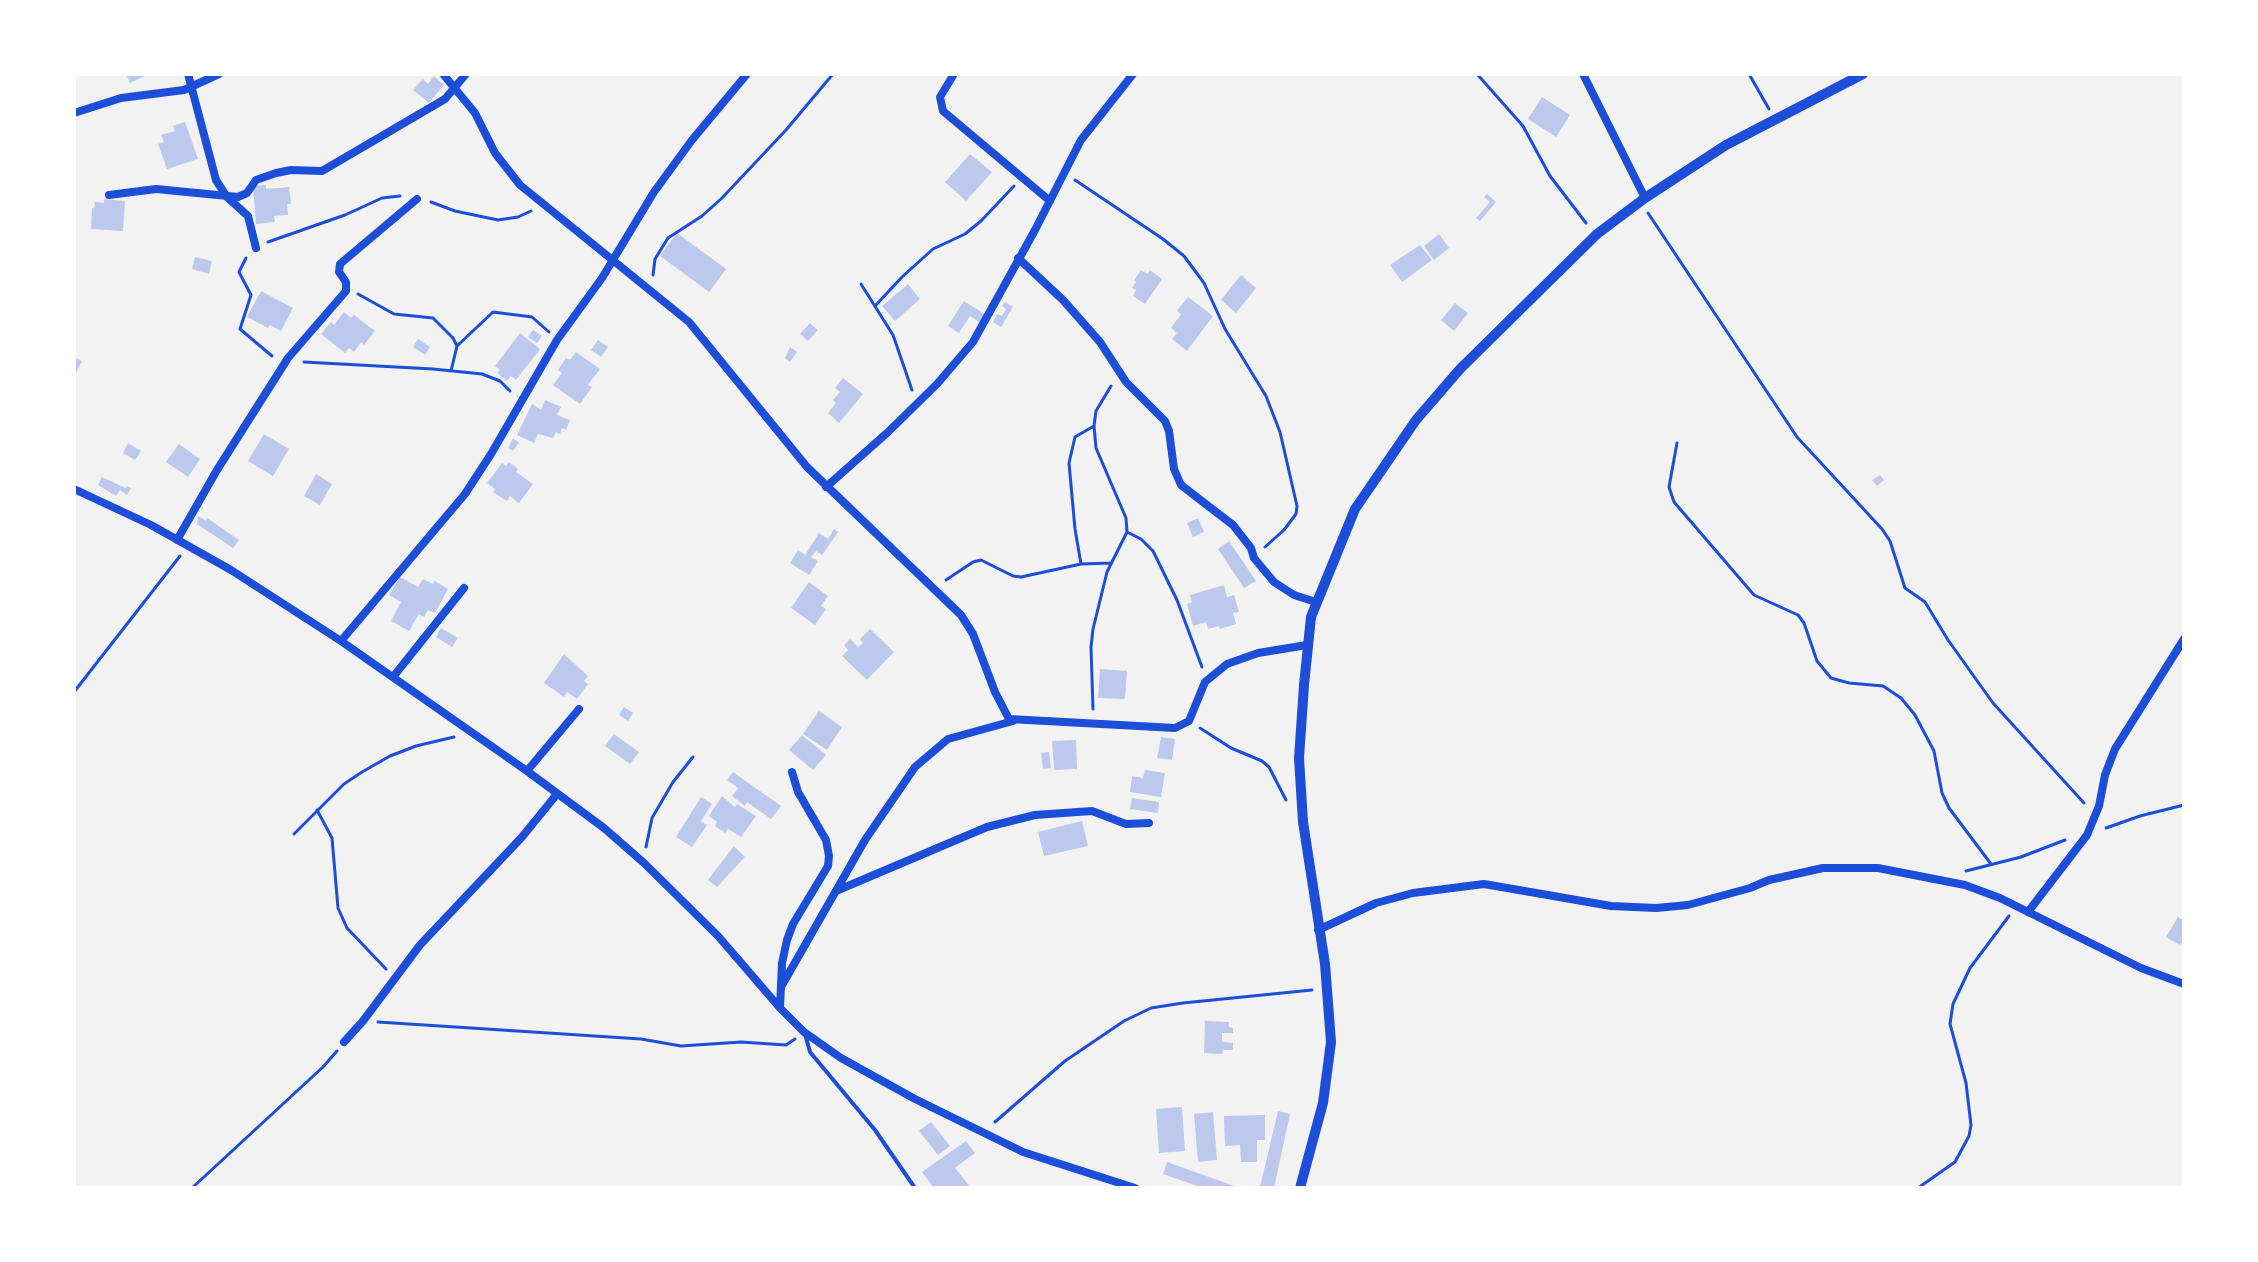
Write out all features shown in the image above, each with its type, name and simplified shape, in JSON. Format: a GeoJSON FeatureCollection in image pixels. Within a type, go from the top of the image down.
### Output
{"type":"FeatureCollection","features":[{"type":"Feature","properties":{"kind":"street"},"geometry":{"type":"LineString","coordinates":[[188,74],[216,180],[227,197],[248,216],[256,248]]}},
{"type":"Feature","properties":{"kind":"street"},"geometry":{"type":"LineString","coordinates":[[74,113],[121,98],[192,87],[219,74]]}},
{"type":"Feature","properties":{"kind":"street"},"geometry":{"type":"LineString","coordinates":[[443,74],[475,113],[495,153],[520,185],[689,322],[826,487],[961,615],[1006,716],[1014,721]]}},
{"type":"Feature","properties":{"kind":"street"},"geometry":{"type":"LineString","coordinates":[[109,195],[156,189],[244,196],[256,180],[276,173],[322,171],[445,99],[466,74]]}},
{"type":"Feature","properties":{"kind":"street"},"geometry":{"type":"LineString","coordinates":[[341,641],[465,494],[557,340],[654,192],[747,74]]}},
{"type":"Feature","properties":{"kind":"street"},"geometry":{"type":"LineString","coordinates":[[954,74],[940,97],[943,111],[1050,201]]}},
{"type":"Feature","properties":{"kind":"street"},"geometry":{"type":"LineString","coordinates":[[826,487],[916,405],[951,370],[973,342],[1088,128],[1133,74]]}},
{"type":"Feature","properties":{"kind":"street"},"geometry":{"type":"LineString","coordinates":[[1583,74],[1643,199]]}},
{"type":"Feature","properties":{"kind":"street"},"geometry":{"type":"LineString","coordinates":[[1300,1188],[1323,1103],[1331,1042],[1328,988],[1303,822],[1299,758],[1307,645],[1316,602],[1355,509],[1416,420],[1460,369],[1597,234],[1643,199],[1726,145],[1863,74]]}},
{"type":"Feature","properties":{"kind":"street"},"geometry":{"type":"LineString","coordinates":[[177,540],[284,364],[318,320],[346,291],[339,272],[340,264],[417,199]]}},
{"type":"Feature","properties":{"kind":"street"},"geometry":{"type":"LineString","coordinates":[[1018,258],[1063,300],[1100,342],[1126,382],[1165,421],[1174,469],[1181,485],[1244,536],[1254,558],[1274,582],[1294,595],[1316,602]]}},
{"type":"Feature","properties":{"kind":"street"},"geometry":{"type":"LineString","coordinates":[[74,489],[231,570],[341,641],[604,828],[718,936],[804,1032],[841,1058],[878,1080],[1023,1152],[1135,1188]]}},
{"type":"Feature","properties":{"kind":"street"},"geometry":{"type":"LineString","coordinates":[[393,677],[464,588]]}},
{"type":"Feature","properties":{"kind":"street"},"geometry":{"type":"LineString","coordinates":[[2028,912],[2087,835],[2115,749],[2184,639]]}},
{"type":"Feature","properties":{"kind":"street"},"geometry":{"type":"LineString","coordinates":[[781,987],[835,891],[897,791],[932,750],[948,739],[1014,721],[1175,728],[1189,721],[1205,682],[1227,664],[1258,653],[1307,645]]}},
{"type":"Feature","properties":{"kind":"street"},"geometry":{"type":"LineString","coordinates":[[527,771],[579,709]]}},
{"type":"Feature","properties":{"kind":"street"},"geometry":{"type":"LineString","coordinates":[[780,1008],[784,953],[793,924],[828,866],[829,856],[826,840],[798,792],[792,772]]}},
{"type":"Feature","properties":{"kind":"street"},"geometry":{"type":"LineString","coordinates":[[344,1042],[420,945],[522,837],[557,794]]}},
{"type":"Feature","properties":{"kind":"street"},"geometry":{"type":"LineString","coordinates":[[835,891],[987,827],[1035,815],[1092,811],[1126,824],[1149,823]]}},
{"type":"Feature","properties":{"kind":"street"},"geometry":{"type":"LineString","coordinates":[[1318,930],[1376,903],[1413,893],[1484,884],[1611,906],[1656,908],[1688,905],[1769,880],[1823,868],[1878,868],[1965,885],[2014,905],[2141,968],[2184,984]]}},
{"type":"Feature","properties":{"kind":"lane"},"geometry":{"type":"LineString","coordinates":[[804,1032],[810,1052],[875,1130],[915,1188]]}},
{"type":"Feature","properties":{"kind":"path"},"geometry":{"type":"LineString","coordinates":[[651,291],[655,259],[662,245],[722,198],[833,74]]}},
{"type":"Feature","properties":{"kind":"path"},"geometry":{"type":"LineString","coordinates":[[1477,74],[1523,126],[1566,200],[1597,234]]}},
{"type":"Feature","properties":{"kind":"path"},"geometry":{"type":"LineString","coordinates":[[1749,74],[1775,120]]}},
{"type":"Feature","properties":{"kind":"path"},"geometry":{"type":"LineString","coordinates":[[1063,173],[1184,256],[1204,283],[1225,329],[1266,396],[1280,432],[1297,506],[1296,514],[1284,530],[1254,558]]}},
{"type":"Feature","properties":{"kind":"path"},"geometry":{"type":"LineString","coordinates":[[876,305],[933,249],[965,234],[981,221],[1021,178]]}},
{"type":"Feature","properties":{"kind":"path"},"geometry":{"type":"LineString","coordinates":[[1643,199],[1797,437],[1882,529],[1890,541],[1905,588],[1925,602],[1993,703],[2063,782],[2096,814]]}},
{"type":"Feature","properties":{"kind":"path"},"geometry":{"type":"LineString","coordinates":[[861,284],[893,335],[916,405]]}},
{"type":"Feature","properties":{"kind":"path"},"geometry":{"type":"LineString","coordinates":[[346,286],[394,314],[433,318],[457,346]]}},
{"type":"Feature","properties":{"kind":"path"},"geometry":{"type":"LineString","coordinates":[[451,371],[457,346],[493,312],[532,317],[557,340]]}},
{"type":"Feature","properties":{"kind":"path"},"geometry":{"type":"LineString","coordinates":[[284,364],[351,363],[491,376],[500,381],[519,403]]}},
{"type":"Feature","properties":{"kind":"path"},"geometry":{"type":"LineString","coordinates":[[1094,724],[1091,647],[1111,563],[1127,532],[1126,518],[1096,448],[1094,426],[1096,411],[1120,373]]}},
{"type":"Feature","properties":{"kind":"path"},"geometry":{"type":"LineString","coordinates":[[1081,564],[1069,463],[1075,437],[1094,426]]}},
{"type":"Feature","properties":{"kind":"path"},"geometry":{"type":"LineString","coordinates":[[1677,443],[1669,487],[1674,502],[1754,595],[1798,615],[1804,623],[1817,661],[1831,678],[1883,686],[1901,698],[1915,715],[1934,751],[1942,793],[1949,808],[1991,864]]}},
{"type":"Feature","properties":{"kind":"path"},"geometry":{"type":"LineString","coordinates":[[1127,532],[1141,539],[1153,551],[1165,574],[1189,630],[1205,682]]}},
{"type":"Feature","properties":{"kind":"path"},"geometry":{"type":"LineString","coordinates":[[74,692],[188,547]]}},
{"type":"Feature","properties":{"kind":"path"},"geometry":{"type":"LineString","coordinates":[[932,589],[966,566],[981,560],[1021,577],[1081,564],[1111,563]]}},
{"type":"Feature","properties":{"kind":"path"},"geometry":{"type":"LineString","coordinates":[[1189,721],[1231,748],[1252,755],[1269,767],[1288,803],[1303,822]]}},
{"type":"Feature","properties":{"kind":"path"},"geometry":{"type":"LineString","coordinates":[[294,834],[344,784],[390,756],[437,739],[478,737]]}},
{"type":"Feature","properties":{"kind":"path"},"geometry":{"type":"LineString","coordinates":[[644,863],[652,818],[673,782],[693,757]]}},
{"type":"Feature","properties":{"kind":"path"},"geometry":{"type":"LineString","coordinates":[[2087,835],[2126,820],[2184,805]]}},
{"type":"Feature","properties":{"kind":"path"},"geometry":{"type":"LineString","coordinates":[[317,810],[332,838],[338,908],[347,928],[373,958],[396,978]]}},
{"type":"Feature","properties":{"kind":"path"},"geometry":{"type":"LineString","coordinates":[[1939,878],[2021,857],[2067,839]]}},
{"type":"Feature","properties":{"kind":"path"},"geometry":{"type":"LineString","coordinates":[[1918,1188],[1955,1162],[1969,1136],[1971,1125],[1966,1083],[1951,1038],[1953,1004],[1970,968],[2006,922],[2014,905]]}},
{"type":"Feature","properties":{"kind":"path"},"geometry":{"type":"LineString","coordinates":[[983,1133],[1065,1061],[1124,1021],[1151,1008],[1328,988]]}},
{"type":"Feature","properties":{"kind":"path"},"geometry":{"type":"LineString","coordinates":[[363,1021],[641,1039],[681,1046],[741,1042],[786,1045],[804,1032]]}},
{"type":"Feature","properties":{"kind":"path"},"geometry":{"type":"LineString","coordinates":[[192,1188],[323,1067],[344,1042]]}},
{"type":"Feature","properties":{"kind":"building"},"geometry":{"type":"Polygon","coordinates":[[[126,74],[149,74],[130,83],[126,74]]]}},
{"type":"Feature","properties":{"kind":"building"},"geometry":{"type":"Polygon","coordinates":[[[434,76],[444,85],[429,103],[413,90],[423,79],[428,84],[434,76]]]}},
{"type":"Feature","properties":{"kind":"building"},"geometry":{"type":"Polygon","coordinates":[[[1542,97],[1570,115],[1556,137],[1528,119],[1542,97]]]}},
{"type":"Feature","properties":{"kind":"building"},"geometry":{"type":"Polygon","coordinates":[[[185,122],[198,159],[167,169],[158,144],[164,142],[161,135],[175,131],[173,126],[185,122]]]}},
{"type":"Feature","properties":{"kind":"building"},"geometry":{"type":"Polygon","coordinates":[[[970,154],[992,172],[966,201],[945,182],[970,154]]]}},
{"type":"Feature","properties":{"kind":"building"},"geometry":{"type":"Polygon","coordinates":[[[266,185],[266,189],[289,187],[291,204],[287,204],[288,215],[274,216],[275,222],[256,224],[253,186],[266,185]]]}},
{"type":"Feature","properties":{"kind":"building"},"geometry":{"type":"Polygon","coordinates":[[[1487,194],[1496,202],[1480,221],[1476,218],[1490,202],[1484,197],[1487,194]]]}},
{"type":"Feature","properties":{"kind":"building"},"geometry":{"type":"Polygon","coordinates":[[[104,199],[125,201],[123,231],[91,229],[92,208],[95,202],[104,203],[104,199]]]}},
{"type":"Feature","properties":{"kind":"building"},"geometry":{"type":"Polygon","coordinates":[[[677,233],[726,269],[709,292],[660,256],[677,233]]]}},
{"type":"Feature","properties":{"kind":"building"},"geometry":{"type":"Polygon","coordinates":[[[1439,234],[1449,248],[1434,260],[1424,246],[1439,234]]]}},
{"type":"Feature","properties":{"kind":"building"},"geometry":{"type":"Polygon","coordinates":[[[1420,245],[1432,260],[1402,282],[1390,265],[1420,245]]]}},
{"type":"Feature","properties":{"kind":"building"},"geometry":{"type":"Polygon","coordinates":[[[195,257],[212,261],[209,274],[192,269],[195,257]]]}},
{"type":"Feature","properties":{"kind":"building"},"geometry":{"type":"Polygon","coordinates":[[[1141,270],[1148,274],[1150,270],[1162,279],[1145,304],[1133,296],[1136,290],[1132,288],[1141,270]]]}},
{"type":"Feature","properties":{"kind":"building"},"geometry":{"type":"Polygon","coordinates":[[[1241,275],[1256,288],[1236,313],[1221,300],[1241,275]]]}},
{"type":"Feature","properties":{"kind":"building"},"geometry":{"type":"Polygon","coordinates":[[[908,284],[920,299],[895,321],[882,306],[908,284]]]}},
{"type":"Feature","properties":{"kind":"building"},"geometry":{"type":"Polygon","coordinates":[[[261,291],[293,308],[281,331],[247,317],[261,291]]]}},
{"type":"Feature","properties":{"kind":"building"},"geometry":{"type":"Polygon","coordinates":[[[1188,297],[1213,316],[1187,351],[1172,339],[1177,333],[1171,328],[1181,314],[1177,311],[1188,297]]]}},
{"type":"Feature","properties":{"kind":"building"},"geometry":{"type":"Polygon","coordinates":[[[964,301],[986,315],[980,323],[970,316],[959,333],[948,326],[964,301]]]}},
{"type":"Feature","properties":{"kind":"building"},"geometry":{"type":"Polygon","coordinates":[[[1005,302],[1013,307],[1001,327],[993,322],[997,314],[1002,316],[1006,309],[1002,306],[1005,302]]]}},
{"type":"Feature","properties":{"kind":"building"},"geometry":{"type":"Polygon","coordinates":[[[1455,303],[1468,313],[1454,331],[1441,320],[1455,303]]]}},
{"type":"Feature","properties":{"kind":"building"},"geometry":{"type":"Polygon","coordinates":[[[344,312],[351,318],[354,315],[375,331],[354,352],[349,348],[345,353],[321,334],[331,322],[334,325],[344,312]]]}},
{"type":"Feature","properties":{"kind":"building"},"geometry":{"type":"Polygon","coordinates":[[[810,323],[818,330],[808,341],[800,334],[810,323]]]}},
{"type":"Feature","properties":{"kind":"building"},"geometry":{"type":"Polygon","coordinates":[[[533,330],[542,336],[537,343],[528,337],[533,330]]]}},
{"type":"Feature","properties":{"kind":"building"},"geometry":{"type":"Polygon","coordinates":[[[520,333],[540,349],[516,380],[511,376],[507,381],[497,373],[500,370],[495,366],[520,333]]]}},
{"type":"Feature","properties":{"kind":"building"},"geometry":{"type":"Polygon","coordinates":[[[418,339],[430,347],[425,355],[413,347],[418,339]]]}},
{"type":"Feature","properties":{"kind":"building"},"geometry":{"type":"Polygon","coordinates":[[[598,340],[608,347],[601,357],[591,350],[598,340]]]}},
{"type":"Feature","properties":{"kind":"building"},"geometry":{"type":"Polygon","coordinates":[[[790,347],[797,352],[790,362],[785,358],[790,347]]]}},
{"type":"Feature","properties":{"kind":"building"},"geometry":{"type":"Polygon","coordinates":[[[576,352],[600,369],[588,385],[592,387],[580,404],[553,385],[562,373],[558,370],[566,358],[570,360],[576,352]]]}},
{"type":"Feature","properties":{"kind":"building"},"geometry":{"type":"Polygon","coordinates":[[[74,357],[82,361],[74,377],[74,357]]]}},
{"type":"Feature","properties":{"kind":"building"},"geometry":{"type":"Polygon","coordinates":[[[843,378],[863,394],[839,423],[828,413],[840,392],[835,388],[843,378]]]}},
{"type":"Feature","properties":{"kind":"building"},"geometry":{"type":"Polygon","coordinates":[[[545,400],[561,407],[557,415],[570,420],[566,430],[562,428],[560,434],[556,432],[553,438],[538,434],[534,443],[517,435],[532,404],[541,410],[545,400]]]}},
{"type":"Feature","properties":{"kind":"building"},"geometry":{"type":"Polygon","coordinates":[[[264,434],[289,449],[273,476],[248,461],[264,434]]]}},
{"type":"Feature","properties":{"kind":"building"},"geometry":{"type":"Polygon","coordinates":[[[513,438],[519,443],[513,451],[508,448],[513,438]]]}},
{"type":"Feature","properties":{"kind":"building"},"geometry":{"type":"Polygon","coordinates":[[[128,443],[141,451],[135,460],[123,453],[128,443]]]}},
{"type":"Feature","properties":{"kind":"building"},"geometry":{"type":"Polygon","coordinates":[[[179,444],[200,459],[188,477],[166,462],[179,444]]]}},
{"type":"Feature","properties":{"kind":"building"},"geometry":{"type":"Polygon","coordinates":[[[509,462],[518,469],[516,472],[533,484],[519,503],[510,496],[507,501],[493,492],[495,489],[487,483],[502,463],[506,466],[509,462]]]}},
{"type":"Feature","properties":{"kind":"building"},"geometry":{"type":"Polygon","coordinates":[[[316,474],[332,484],[320,505],[304,496],[316,474]]]}},
{"type":"Feature","properties":{"kind":"building"},"geometry":{"type":"Polygon","coordinates":[[[1880,475],[1884,480],[1877,486],[1872,480],[1880,475]]]}},
{"type":"Feature","properties":{"kind":"building"},"geometry":{"type":"Polygon","coordinates":[[[102,477],[131,488],[127,495],[120,490],[116,496],[98,485],[102,477]]]}},
{"type":"Feature","properties":{"kind":"building"},"geometry":{"type":"Polygon","coordinates":[[[198,516],[206,521],[207,518],[239,540],[233,548],[197,524],[198,516]]]}},
{"type":"Feature","properties":{"kind":"building"},"geometry":{"type":"Polygon","coordinates":[[[1198,518],[1204,532],[1193,537],[1187,523],[1198,518]]]}},
{"type":"Feature","properties":{"kind":"building"},"geometry":{"type":"Polygon","coordinates":[[[834,529],[838,532],[822,555],[816,551],[811,557],[818,561],[809,575],[790,563],[798,550],[805,555],[819,533],[828,539],[834,529]]]}},
{"type":"Feature","properties":{"kind":"building"},"geometry":{"type":"Polygon","coordinates":[[[1229,541],[1256,581],[1244,588],[1218,549],[1229,541]]]}},
{"type":"Feature","properties":{"kind":"building"},"geometry":{"type":"Polygon","coordinates":[[[400,577],[418,587],[423,579],[433,584],[435,581],[448,589],[435,613],[428,610],[424,617],[419,614],[409,631],[391,621],[401,602],[389,595],[400,577]]]}},
{"type":"Feature","properties":{"kind":"building"},"geometry":{"type":"Polygon","coordinates":[[[809,582],[828,596],[821,606],[826,609],[815,625],[791,608],[809,582]]]}},
{"type":"Feature","properties":{"kind":"building"},"geometry":{"type":"Polygon","coordinates":[[[1224,585],[1227,597],[1234,595],[1239,612],[1233,613],[1236,624],[1220,629],[1219,626],[1208,629],[1206,622],[1193,626],[1187,604],[1192,602],[1190,595],[1224,585]]]}},
{"type":"Feature","properties":{"kind":"building"},"geometry":{"type":"Polygon","coordinates":[[[441,628],[458,638],[452,647],[436,637],[441,628]]]}},
{"type":"Feature","properties":{"kind":"building"},"geometry":{"type":"Polygon","coordinates":[[[870,629],[894,652],[867,680],[842,656],[848,650],[844,645],[850,639],[858,647],[863,643],[860,639],[870,629]]]}},
{"type":"Feature","properties":{"kind":"building"},"geometry":{"type":"Polygon","coordinates":[[[564,654],[588,676],[584,681],[588,684],[577,699],[567,692],[564,697],[544,683],[564,654]]]}},
{"type":"Feature","properties":{"kind":"building"},"geometry":{"type":"Polygon","coordinates":[[[1100,669],[1127,671],[1125,699],[1098,698],[1100,669]]]}},
{"type":"Feature","properties":{"kind":"building"},"geometry":{"type":"Polygon","coordinates":[[[624,707],[633,713],[628,721],[619,715],[624,707]]]}},
{"type":"Feature","properties":{"kind":"building"},"geometry":{"type":"Polygon","coordinates":[[[819,711],[842,727],[827,750],[803,734],[819,711]]]}},
{"type":"Feature","properties":{"kind":"building"},"geometry":{"type":"Polygon","coordinates":[[[614,734],[639,752],[630,764],[605,746],[614,734]]]}},
{"type":"Feature","properties":{"kind":"building"},"geometry":{"type":"Polygon","coordinates":[[[802,735],[826,755],[813,770],[789,750],[802,735]]]}},
{"type":"Feature","properties":{"kind":"building"},"geometry":{"type":"Polygon","coordinates":[[[1161,737],[1175,739],[1172,760],[1157,758],[1161,737]]]}},
{"type":"Feature","properties":{"kind":"building"},"geometry":{"type":"Polygon","coordinates":[[[1076,740],[1077,769],[1054,770],[1052,741],[1076,740]]]}},
{"type":"Feature","properties":{"kind":"building"},"geometry":{"type":"Polygon","coordinates":[[[1049,752],[1051,768],[1043,769],[1041,753],[1049,752]]]}},
{"type":"Feature","properties":{"kind":"building"},"geometry":{"type":"Polygon","coordinates":[[[1145,770],[1165,773],[1161,797],[1130,792],[1132,776],[1143,778],[1145,770]]]}},
{"type":"Feature","properties":{"kind":"building"},"geometry":{"type":"Polygon","coordinates":[[[733,772],[781,806],[771,819],[747,802],[745,806],[732,796],[738,788],[727,780],[733,772]]]}},
{"type":"Feature","properties":{"kind":"building"},"geometry":{"type":"Polygon","coordinates":[[[722,796],[735,807],[737,804],[756,816],[741,837],[728,829],[725,833],[715,826],[717,822],[709,816],[722,796]]]}},
{"type":"Feature","properties":{"kind":"building"},"geometry":{"type":"Polygon","coordinates":[[[701,797],[712,804],[701,821],[707,825],[692,847],[676,837],[701,797]]]}},
{"type":"Feature","properties":{"kind":"building"},"geometry":{"type":"Polygon","coordinates":[[[1132,798],[1159,802],[1158,813],[1130,809],[1132,798]]]}},
{"type":"Feature","properties":{"kind":"building"},"geometry":{"type":"Polygon","coordinates":[[[1082,821],[1088,846],[1044,856],[1038,832],[1082,821]]]}},
{"type":"Feature","properties":{"kind":"building"},"geometry":{"type":"Polygon","coordinates":[[[734,846],[745,857],[717,887],[708,880],[734,846]]]}},
{"type":"Feature","properties":{"kind":"building"},"geometry":{"type":"Polygon","coordinates":[[[2178,917],[2184,921],[2184,939],[2180,945],[2166,937],[2178,917]]]}},
{"type":"Feature","properties":{"kind":"building"},"geometry":{"type":"Polygon","coordinates":[[[1205,1021],[1229,1022],[1233,1033],[1222,1033],[1222,1042],[1233,1043],[1233,1050],[1223,1050],[1222,1054],[1204,1053],[1205,1021]]]}},
{"type":"Feature","properties":{"kind":"building"},"geometry":{"type":"Polygon","coordinates":[[[1182,1107],[1185,1151],[1159,1153],[1156,1109],[1182,1107]]]}},
{"type":"Feature","properties":{"kind":"building"},"geometry":{"type":"Polygon","coordinates":[[[1278,1111],[1290,1114],[1274,1188],[1263,1188],[1260,1187],[1278,1111]]]}},
{"type":"Feature","properties":{"kind":"building"},"geometry":{"type":"Polygon","coordinates":[[[1213,1112],[1217,1160],[1198,1162],[1194,1114],[1213,1112]]]}},
{"type":"Feature","properties":{"kind":"building"},"geometry":{"type":"Polygon","coordinates":[[[1265,1115],[1265,1140],[1257,1140],[1257,1162],[1241,1162],[1240,1145],[1225,1146],[1224,1116],[1265,1115]]]}},
{"type":"Feature","properties":{"kind":"building"},"geometry":{"type":"Polygon","coordinates":[[[931,1122],[950,1146],[938,1155],[919,1131],[931,1122]]]}},
{"type":"Feature","properties":{"kind":"building"},"geometry":{"type":"Polygon","coordinates":[[[966,1141],[975,1153],[955,1168],[971,1188],[934,1188],[922,1172],[966,1141]]]}},
{"type":"Feature","properties":{"kind":"building"},"geometry":{"type":"Polygon","coordinates":[[[1167,1162],[1240,1188],[1203,1188],[1163,1174],[1167,1162]]]}}]}
